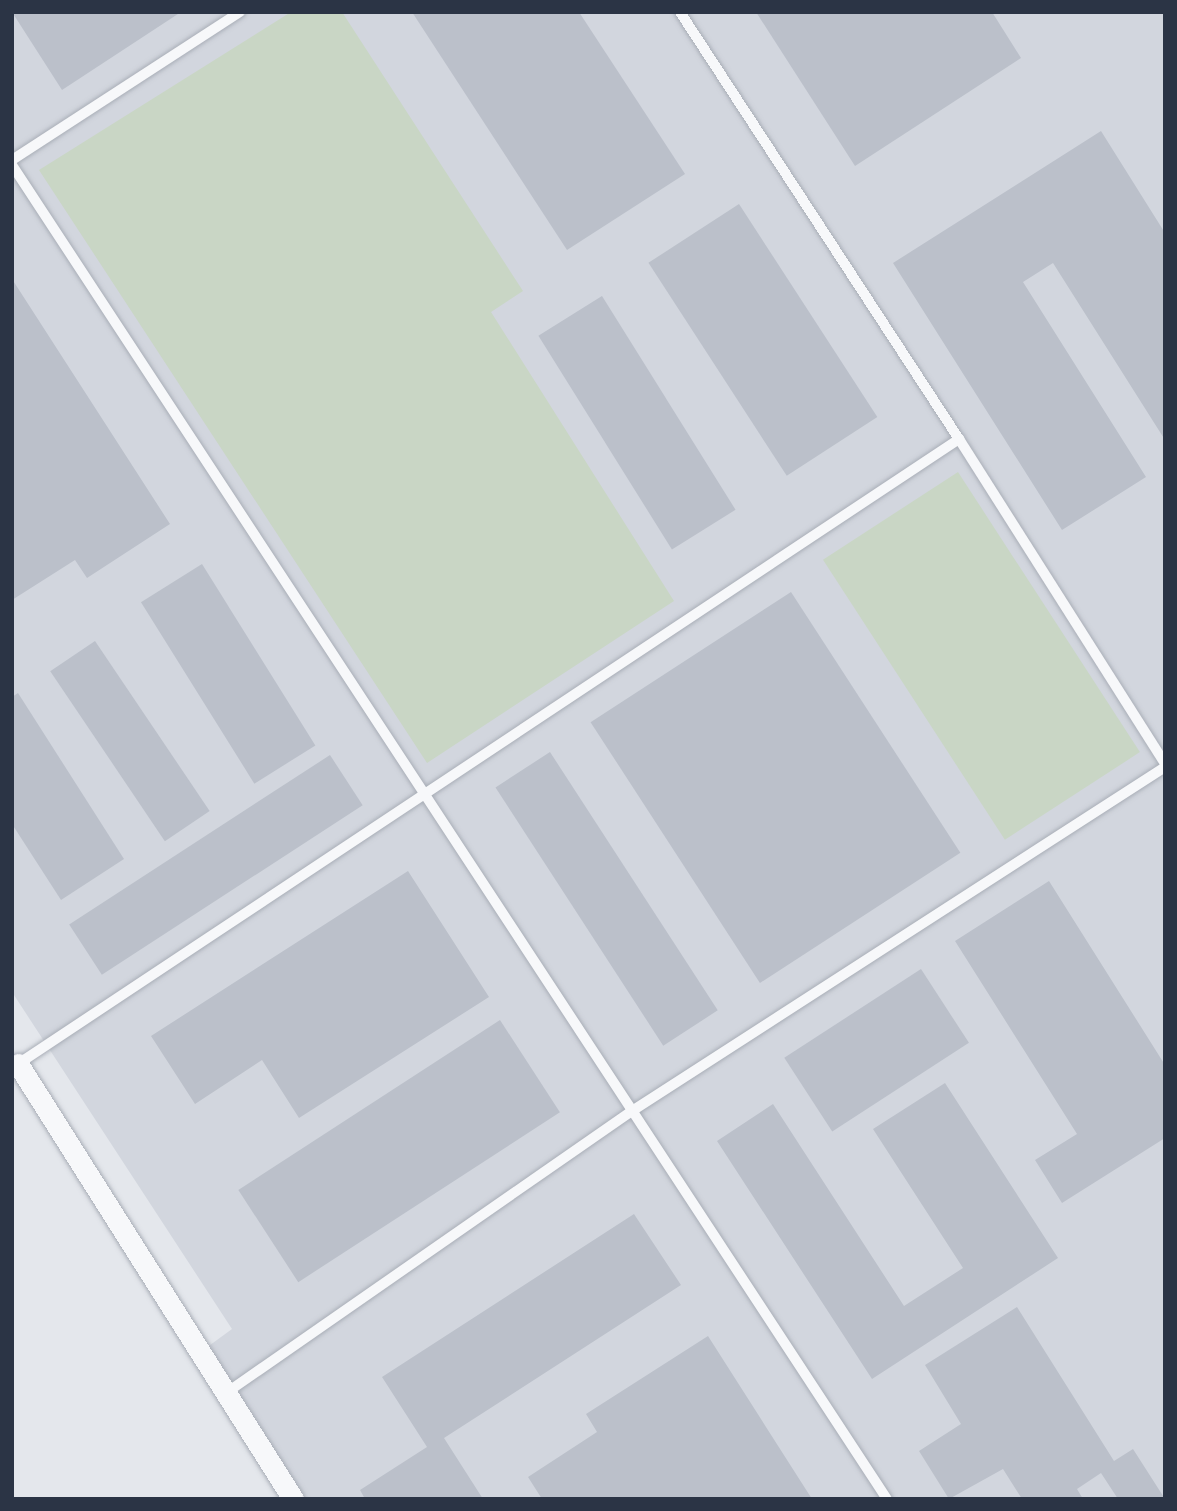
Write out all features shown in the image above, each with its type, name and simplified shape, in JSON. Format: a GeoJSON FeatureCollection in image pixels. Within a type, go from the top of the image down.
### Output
{"type":"FeatureCollection","features":[{"type":"Feature","properties":{"kind":"street"},"geometry":{"type":"LineString","coordinates":[[15,1060],[293,1499]]}},
{"type":"Feature","properties":{"kind":"lane"},"geometry":{"type":"LineString","coordinates":[[240,12],[12,163],[424,796],[887,1499]]}},
{"type":"Feature","properties":{"kind":"lane"},"geometry":{"type":"LineString","coordinates":[[226,1393],[632,1111],[1165,765],[959,439],[680,12]]}},
{"type":"Feature","properties":{"kind":"lane"},"geometry":{"type":"LineString","coordinates":[[15,1060],[424,796],[959,439]]}},
{"type":"Feature","properties":{"kind":"shaded area"},"geometry":{"type":"Polygon","coordinates":[[[12,12],[1165,12],[1165,1499],[306,1499],[206,1348],[232,1329],[12,992],[12,12]]]}},
{"type":"Feature","properties":{"kind":"green space"},"geometry":{"type":"Polygon","coordinates":[[[291,12],[342,12],[523,291],[491,312],[674,601],[427,763],[39,170],[291,12]]]}},
{"type":"Feature","properties":{"kind":"green space"},"geometry":{"type":"Polygon","coordinates":[[[958,472],[1140,752],[1005,840],[823,560],[958,472]]]}},
{"type":"Feature","properties":{"kind":"building"},"geometry":{"type":"Polygon","coordinates":[[[12,12],[181,12],[62,90],[12,12]]]}},
{"type":"Feature","properties":{"kind":"building"},"geometry":{"type":"Polygon","coordinates":[[[412,12],[579,12],[685,174],[567,250],[412,12]]]}},
{"type":"Feature","properties":{"kind":"building"},"geometry":{"type":"Polygon","coordinates":[[[756,12],[992,12],[1021,58],[855,166],[756,12]]]}},
{"type":"Feature","properties":{"kind":"building"},"geometry":{"type":"Polygon","coordinates":[[[1101,131],[1165,233],[1165,440],[1053,263],[1023,282],[1146,477],[1062,530],[893,263],[1101,131]]]}},
{"type":"Feature","properties":{"kind":"building"},"geometry":{"type":"Polygon","coordinates":[[[739,204],[877,417],[787,476],[648,263],[739,204]]]}},
{"type":"Feature","properties":{"kind":"building"},"geometry":{"type":"Polygon","coordinates":[[[12,279],[170,524],[87,578],[75,560],[12,600],[12,279]]]}},
{"type":"Feature","properties":{"kind":"building"},"geometry":{"type":"Polygon","coordinates":[[[602,296],[736,510],[672,549],[538,336],[602,296]]]}},
{"type":"Feature","properties":{"kind":"building"},"geometry":{"type":"Polygon","coordinates":[[[202,564],[315,745],[254,784],[141,602],[202,564]]]}},
{"type":"Feature","properties":{"kind":"building"},"geometry":{"type":"Polygon","coordinates":[[[791,592],[960,853],[760,983],[591,722],[791,592]]]}},
{"type":"Feature","properties":{"kind":"building"},"geometry":{"type":"Polygon","coordinates":[[[95,641],[210,811],[165,841],[50,671],[95,641]]]}},
{"type":"Feature","properties":{"kind":"building"},"geometry":{"type":"Polygon","coordinates":[[[18,693],[124,859],[61,900],[12,824],[12,697],[18,693]]]}},
{"type":"Feature","properties":{"kind":"building"},"geometry":{"type":"Polygon","coordinates":[[[550,752],[718,1010],[663,1046],[495,787],[550,752]]]}},
{"type":"Feature","properties":{"kind":"building"},"geometry":{"type":"Polygon","coordinates":[[[330,755],[363,805],[102,975],[69,924],[330,755]]]}},
{"type":"Feature","properties":{"kind":"building"},"geometry":{"type":"Polygon","coordinates":[[[408,871],[489,997],[299,1118],[262,1060],[195,1104],[151,1036],[408,871]]]}},
{"type":"Feature","properties":{"kind":"building"},"geometry":{"type":"Polygon","coordinates":[[[1049,881],[1165,1065],[1165,1138],[1062,1203],[1035,1160],[1077,1134],[955,941],[1049,881]]]}},
{"type":"Feature","properties":{"kind":"building"},"geometry":{"type":"Polygon","coordinates":[[[921,969],[969,1043],[832,1132],[784,1058],[921,969]]]}},
{"type":"Feature","properties":{"kind":"building"},"geometry":{"type":"Polygon","coordinates":[[[500,1020],[560,1112],[298,1282],[238,1190],[500,1020]]]}},
{"type":"Feature","properties":{"kind":"building"},"geometry":{"type":"Polygon","coordinates":[[[945,1083],[1058,1258],[872,1379],[717,1141],[773,1104],[904,1306],[963,1268],[873,1129],[945,1083]]]}},
{"type":"Feature","properties":{"kind":"building"},"geometry":{"type":"Polygon","coordinates":[[[634,1214],[681,1285],[444,1438],[483,1499],[365,1499],[360,1490],[427,1447],[382,1377],[634,1214]]]}},
{"type":"Feature","properties":{"kind":"building"},"geometry":{"type":"Polygon","coordinates":[[[1017,1307],[1114,1461],[1133,1449],[1165,1499],[1118,1499],[1101,1473],[1077,1489],[1083,1499],[1022,1499],[1003,1469],[949,1499],[919,1451],[961,1424],[925,1365],[1017,1307]]]}},
{"type":"Feature","properties":{"kind":"building"},"geometry":{"type":"Polygon","coordinates":[[[708,1336],[812,1499],[542,1499],[528,1477],[597,1432],[586,1414],[708,1336]]]}}]}
